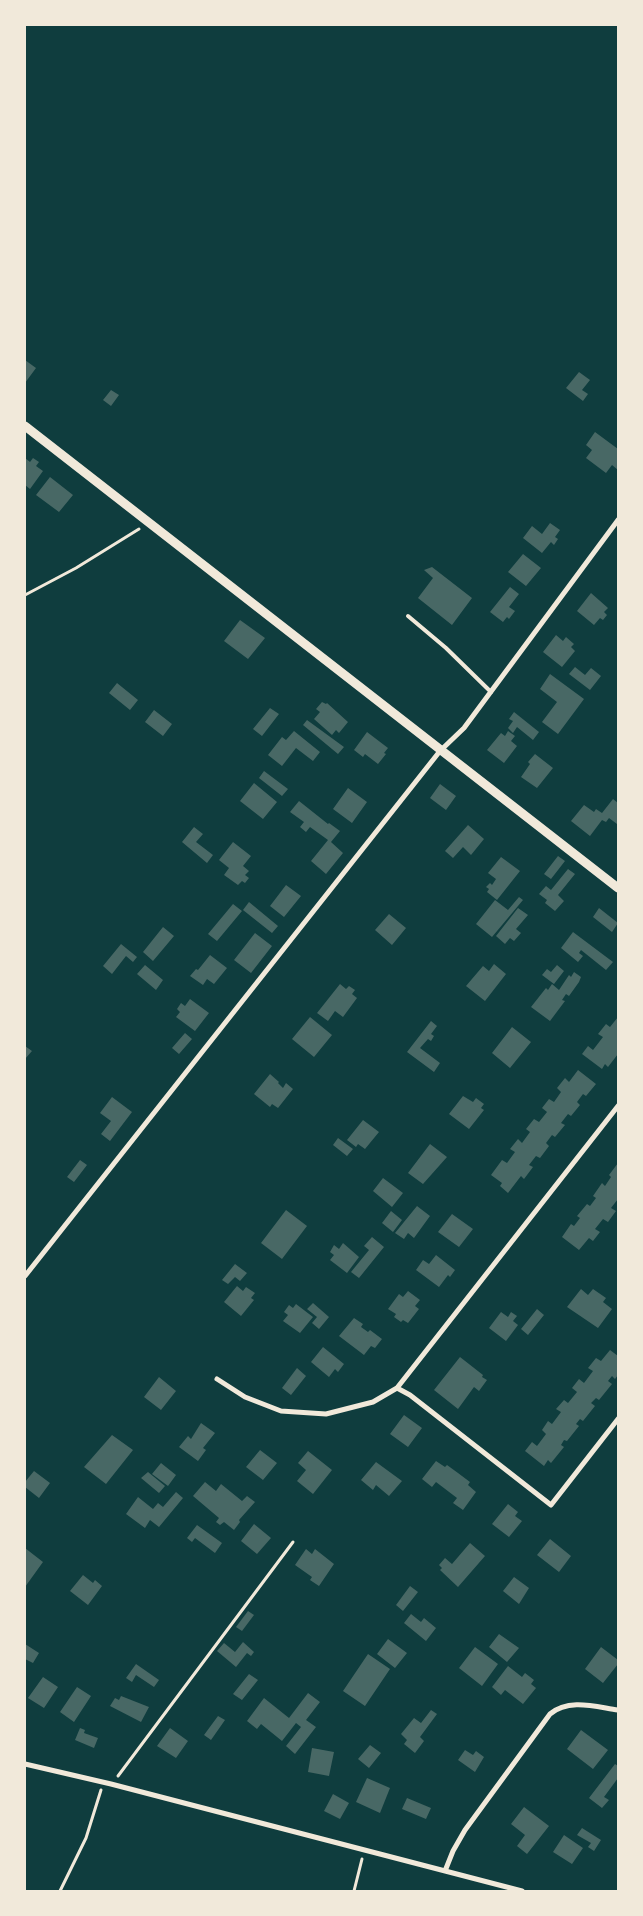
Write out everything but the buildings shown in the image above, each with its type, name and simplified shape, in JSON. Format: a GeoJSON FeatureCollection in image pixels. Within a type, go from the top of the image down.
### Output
{"type":"FeatureCollection","features":[{"type":"Feature","properties":{"kind":"street"},"geometry":{"type":"LineString","coordinates":[[25,426],[618,888]]}},
{"type":"Feature","properties":{"kind":"street"},"geometry":{"type":"LineString","coordinates":[[25,1276],[440,751],[464,728],[618,520]]}},
{"type":"Feature","properties":{"kind":"street"},"geometry":{"type":"LineString","coordinates":[[217,1379],[245,1397],[281,1411],[326,1414],[374,1402],[398,1388],[531,1215],[618,1106]]}},
{"type":"Feature","properties":{"kind":"street"},"geometry":{"type":"LineString","coordinates":[[398,1388],[410,1395],[551,1505],[618,1419]]}},
{"type":"Feature","properties":{"kind":"street"},"geometry":{"type":"LineString","coordinates":[[445,1872],[453,1851],[465,1830],[550,1714],[557,1708],[581,1704],[618,1710]]}},
{"type":"Feature","properties":{"kind":"street"},"geometry":{"type":"LineString","coordinates":[[25,1764],[111,1784],[522,1891]]}},
{"type":"Feature","properties":{"kind":"lane"},"geometry":{"type":"LineString","coordinates":[[408,616],[446,648],[490,692]]}},
{"type":"Feature","properties":{"kind":"path"},"geometry":{"type":"LineString","coordinates":[[25,595],[76,568],[141,528]]}},
{"type":"Feature","properties":{"kind":"path"},"geometry":{"type":"LineString","coordinates":[[111,1784],[293,1542]]}},
{"type":"Feature","properties":{"kind":"path"},"geometry":{"type":"LineString","coordinates":[[60,1891],[86,1838],[103,1783]]}},
{"type":"Feature","properties":{"kind":"path"},"geometry":{"type":"LineString","coordinates":[[354,1891],[364,1851]]}}]}
